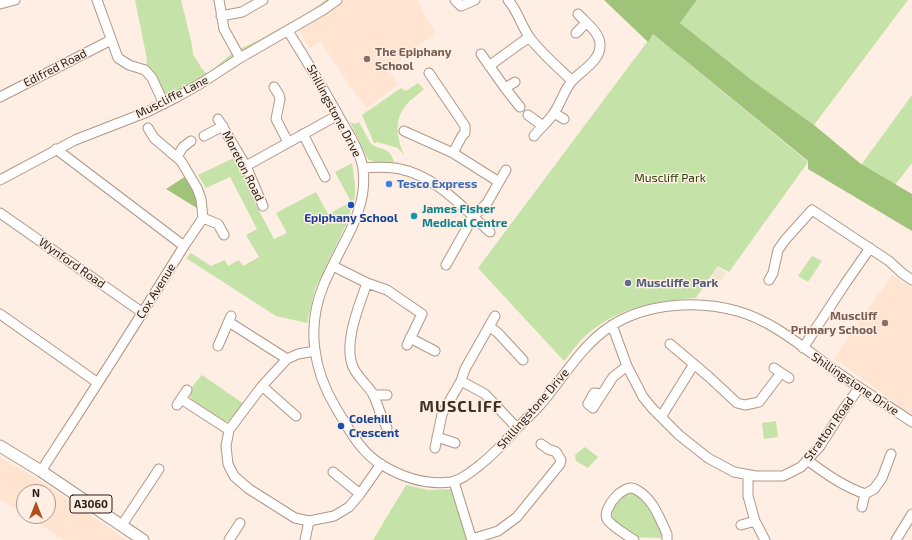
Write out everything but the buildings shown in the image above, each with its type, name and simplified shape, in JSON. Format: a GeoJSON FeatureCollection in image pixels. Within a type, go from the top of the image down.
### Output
{"type":"FeatureCollection","features":[{"type":"Feature","properties":{"kind":"main road","name":"A3060"},"geometry":{"type":"LineString","coordinates":[[0,446],[41,471],[143,540]]}},
{"type":"Feature","properties":{"kind":"street"},"geometry":{"type":"LineString","coordinates":[[0,4],[15,0]]}},
{"type":"Feature","properties":{"kind":"street"},"geometry":{"type":"LineString","coordinates":[[97,0],[118,58],[145,70],[164,104]]}},
{"type":"Feature","properties":{"kind":"street"},"geometry":{"type":"LineString","coordinates":[[219,0],[224,29],[240,58]]}},
{"type":"Feature","properties":{"kind":"street"},"geometry":{"type":"LineString","coordinates":[[221,16],[242,12],[263,0]]}},
{"type":"Feature","properties":{"kind":"street","name":"Muscliffe Lane"},"geometry":{"type":"LineString","coordinates":[[0,180],[75,140],[164,104],[200,84],[240,58],[288,31],[338,0]]}},
{"type":"Feature","properties":{"kind":"street"},"geometry":{"type":"LineString","coordinates":[[458,6],[475,0]]}},
{"type":"Feature","properties":{"kind":"street"},"geometry":{"type":"LineString","coordinates":[[508,0],[517,12],[529,37],[572,81]]}},
{"type":"Feature","properties":{"kind":"street"},"geometry":{"type":"LineString","coordinates":[[534,136],[554,113],[572,81],[595,58],[600,50],[598,36],[578,14]]}},
{"type":"Feature","properties":{"kind":"street"},"geometry":{"type":"LineString","coordinates":[[576,33],[586,23]]}},
{"type":"Feature","properties":{"kind":"street","name":"Shillingstone Drive"},"geometry":{"type":"LineString","coordinates":[[288,31],[310,66],[358,152],[362,168],[362,196],[357,215],[350,234],[323,285],[315,316],[313,334],[320,372],[333,403],[362,450],[381,464],[408,478],[429,482],[454,482],[477,468],[497,452],[517,428],[540,405],[583,352],[612,325],[637,314],[658,308],[681,305],[722,308],[754,317],[776,329],[859,388],[912,422]]}},
{"type":"Feature","properties":{"kind":"street"},"geometry":{"type":"LineString","coordinates":[[489,66],[529,37]]}},
{"type":"Feature","properties":{"kind":"street","name":"Edifred Road"},"geometry":{"type":"LineString","coordinates":[[0,97],[111,40]]}},
{"type":"Feature","properties":{"kind":"street"},"geometry":{"type":"LineString","coordinates":[[481,54],[520,107]]}},
{"type":"Feature","properties":{"kind":"street"},"geometry":{"type":"LineString","coordinates":[[430,73],[465,126],[465,133],[453,153]]}},
{"type":"Feature","properties":{"kind":"street"},"geometry":{"type":"LineString","coordinates":[[505,88],[514,82]]}},
{"type":"Feature","properties":{"kind":"street"},"geometry":{"type":"LineString","coordinates":[[274,87],[280,99],[276,119],[288,142]]}},
{"type":"Feature","properties":{"kind":"street"},"geometry":{"type":"LineString","coordinates":[[554,113],[564,119]]}},
{"type":"Feature","properties":{"kind":"street"},"geometry":{"type":"LineString","coordinates":[[246,166],[338,115]]}},
{"type":"Feature","properties":{"kind":"street"},"geometry":{"type":"LineString","coordinates":[[528,115],[543,126]]}},
{"type":"Feature","properties":{"kind":"street","name":"Moreton Road"},"geometry":{"type":"LineString","coordinates":[[204,136],[220,122],[246,166],[263,206]]}},
{"type":"Feature","properties":{"kind":"street"},"geometry":{"type":"LineString","coordinates":[[148,128],[154,138],[181,160],[197,188],[201,199],[203,218],[218,224],[224,235]]}},
{"type":"Feature","properties":{"kind":"street"},"geometry":{"type":"LineString","coordinates":[[404,131],[453,153],[499,182]]}},
{"type":"Feature","properties":{"kind":"street"},"geometry":{"type":"LineString","coordinates":[[303,134],[325,177]]}},
{"type":"Feature","properties":{"kind":"street"},"geometry":{"type":"LineString","coordinates":[[177,157],[183,147],[191,141]]}},
{"type":"Feature","properties":{"kind":"street"},"geometry":{"type":"LineString","coordinates":[[56,149],[184,246]]}},
{"type":"Feature","properties":{"kind":"street"},"geometry":{"type":"LineString","coordinates":[[362,168],[399,168],[420,175],[443,189],[490,232]]}},
{"type":"Feature","properties":{"kind":"street"},"geometry":{"type":"LineString","coordinates":[[446,265],[473,217],[487,203],[506,170]]}},
{"type":"Feature","properties":{"kind":"street"},"geometry":{"type":"LineString","coordinates":[[769,280],[773,273],[778,250],[810,209],[889,260],[902,273],[912,280]]}},
{"type":"Feature","properties":{"kind":"street","name":"Wynford Road"},"geometry":{"type":"LineString","coordinates":[[0,213],[143,313]]}},
{"type":"Feature","properties":{"kind":"street","name":"Cox Avenue"},"geometry":{"type":"LineString","coordinates":[[41,471],[203,218]]}},
{"type":"Feature","properties":{"kind":"street"},"geometry":{"type":"LineString","coordinates":[[803,348],[870,248]]}},
{"type":"Feature","properties":{"kind":"street"},"geometry":{"type":"LineString","coordinates":[[333,266],[367,284],[387,290],[422,314],[408,342],[435,351]]}},
{"type":"Feature","properties":{"kind":"street"},"geometry":{"type":"LineString","coordinates":[[367,284],[357,312],[350,341],[350,355],[352,366],[373,395],[381,419],[386,428]]}},
{"type":"Feature","properties":{"kind":"street"},"geometry":{"type":"LineString","coordinates":[[0,314],[98,383]]}},
{"type":"Feature","properties":{"kind":"street"},"geometry":{"type":"LineString","coordinates":[[435,448],[442,414],[495,316]]}},
{"type":"Feature","properties":{"kind":"street"},"geometry":{"type":"LineString","coordinates":[[218,346],[230,319],[287,358]]}},
{"type":"Feature","properties":{"kind":"street","name":"Stratton Road"},"geometry":{"type":"LineString","coordinates":[[612,325],[627,366],[643,397],[679,435],[708,458],[734,472],[756,476],[783,476],[801,467],[820,446],[859,388]]}},
{"type":"Feature","properties":{"kind":"street"},"geometry":{"type":"LineString","coordinates":[[489,326],[498,333],[523,360]]}},
{"type":"Feature","properties":{"kind":"street"},"geometry":{"type":"LineString","coordinates":[[670,344],[737,403],[745,405],[759,402],[777,370],[789,378]]}},
{"type":"Feature","properties":{"kind":"street"},"geometry":{"type":"LineString","coordinates":[[315,351],[298,354],[287,358],[262,386],[229,430],[226,446],[228,464],[234,476],[249,489],[295,518],[309,521],[334,516],[349,507],[381,464]]}},
{"type":"Feature","properties":{"kind":"street"},"geometry":{"type":"LineString","coordinates":[[661,417],[694,364]]}},
{"type":"Feature","properties":{"kind":"street"},"geometry":{"type":"LineString","coordinates":[[602,394],[613,376],[627,366]]}},
{"type":"Feature","properties":{"kind":"street"},"geometry":{"type":"LineString","coordinates":[[461,381],[485,394],[517,428]]}},
{"type":"Feature","properties":{"kind":"street"},"geometry":{"type":"LineString","coordinates":[[262,386],[296,416]]}},
{"type":"Feature","properties":{"kind":"street"},"geometry":{"type":"LineString","coordinates":[[187,390],[179,402],[229,430]]}},
{"type":"Feature","properties":{"kind":"street"},"geometry":{"type":"LineString","coordinates":[[373,395],[387,395]]}},
{"type":"Feature","properties":{"kind":"street"},"geometry":{"type":"LineString","coordinates":[[437,437],[455,443]]}},
{"type":"Feature","properties":{"kind":"street"},"geometry":{"type":"LineString","coordinates":[[454,482],[472,540],[498,531],[517,517],[560,464],[561,460],[556,452],[541,444]]}},
{"type":"Feature","properties":{"kind":"street"},"geometry":{"type":"LineString","coordinates":[[862,507],[865,494],[874,489],[882,478],[891,454]]}},
{"type":"Feature","properties":{"kind":"street"},"geometry":{"type":"LineString","coordinates":[[807,460],[831,478],[865,494]]}},
{"type":"Feature","properties":{"kind":"street"},"geometry":{"type":"LineString","coordinates":[[122,525],[159,468]]}},
{"type":"Feature","properties":{"kind":"street"},"geometry":{"type":"LineString","coordinates":[[333,472],[360,494]]}},
{"type":"Feature","properties":{"kind":"street"},"geometry":{"type":"LineString","coordinates":[[748,475],[748,496],[755,521],[765,540]]}},
{"type":"Feature","properties":{"kind":"street"},"geometry":{"type":"LineString","coordinates":[[634,540],[612,524],[606,516],[608,508],[621,492],[631,488],[636,490],[651,502],[667,534],[667,540]]}},
{"type":"Feature","properties":{"kind":"street"},"geometry":{"type":"LineString","coordinates":[[896,540],[912,514]]}},
{"type":"Feature","properties":{"kind":"street"},"geometry":{"type":"LineString","coordinates":[[305,540],[309,521]]}},
{"type":"Feature","properties":{"kind":"street"},"geometry":{"type":"LineString","coordinates":[[741,525],[755,521]]}},
{"type":"Feature","properties":{"kind":"street"},"geometry":{"type":"LineString","coordinates":[[229,540],[240,523]]}},
{"type":"Feature","properties":{"kind":"shaded area","name":"The Epiphany School"},"geometry":{"type":"Polygon","coordinates":[[[337,0],[417,0],[435,33],[388,70],[398,84],[367,108],[355,93],[321,42],[309,48],[297,26],[337,0]]]}},
{"type":"Feature","properties":{"kind":"shaded area"},"geometry":{"type":"Polygon","coordinates":[[[718,267],[726,273],[717,287],[709,281],[718,267]]]}},
{"type":"Feature","properties":{"kind":"shaded area","name":"Muscliff Primary School"},"geometry":{"type":"Polygon","coordinates":[[[892,275],[912,288],[912,415],[834,358],[892,275]]]}},
{"type":"Feature","properties":{"kind":"shaded area"},"geometry":{"type":"Polygon","coordinates":[[[0,458],[45,484],[16,484],[16,509],[0,499],[0,458]]]}},
{"type":"Feature","properties":{"kind":"shaded area"},"geometry":{"type":"Polygon","coordinates":[[[56,491],[126,540],[64,540],[39,524],[56,524],[56,491]]]}},
{"type":"Feature","properties":{"kind":"green space"},"geometry":{"type":"Polygon","coordinates":[[[135,0],[181,0],[193,54],[202,69],[207,74],[235,51],[257,41],[309,12],[326,0],[337,0],[164,104],[145,70],[147,59],[135,0]]]}},
{"type":"Feature","properties":{"kind":"green space"},"geometry":{"type":"Polygon","coordinates":[[[604,0],[697,0],[680,23],[753,81],[814,125],[861,164],[912,194],[912,231],[808,169],[808,161],[653,34],[648,42],[604,0]]]}},
{"type":"Feature","properties":{"kind":"green space"},"geometry":{"type":"Polygon","coordinates":[[[697,0],[908,0],[814,125],[753,81],[680,23],[697,0]]]}},
{"type":"Feature","properties":{"kind":"green space","name":"Muscliff Park"},"geometry":{"type":"Polygon","coordinates":[[[653,34],[808,162],[729,272],[718,266],[696,298],[649,304],[621,313],[607,320],[581,340],[564,361],[478,268],[653,34]]]}},
{"type":"Feature","properties":{"kind":"green space"},"geometry":{"type":"Polygon","coordinates":[[[418,83],[424,89],[407,104],[398,122],[398,135],[404,155],[398,148],[377,142],[374,143],[362,115],[401,88],[406,91],[418,83]]]}},
{"type":"Feature","properties":{"kind":"green space"},"geometry":{"type":"Polygon","coordinates":[[[912,95],[912,163],[895,185],[861,165],[912,95]]]}},
{"type":"Feature","properties":{"kind":"green space"},"geometry":{"type":"Polygon","coordinates":[[[350,122],[355,124],[359,122],[371,144],[386,150],[391,154],[394,163],[377,162],[368,159],[350,122]]]}},
{"type":"Feature","properties":{"kind":"green space"},"geometry":{"type":"Polygon","coordinates":[[[238,156],[256,191],[255,203],[274,239],[287,233],[276,213],[316,192],[328,214],[351,202],[335,172],[352,163],[355,196],[346,225],[315,289],[307,323],[276,316],[186,258],[191,253],[211,266],[225,260],[228,266],[239,260],[243,266],[259,257],[246,235],[257,229],[230,177],[206,188],[198,175],[238,156]]]}},
{"type":"Feature","properties":{"kind":"green space"},"geometry":{"type":"Polygon","coordinates":[[[186,176],[198,200],[200,210],[166,189],[186,176]]]}},
{"type":"Feature","properties":{"kind":"green space"},"geometry":{"type":"Polygon","coordinates":[[[812,256],[822,261],[808,282],[798,276],[812,256]]]}},
{"type":"Feature","properties":{"kind":"green space"},"geometry":{"type":"Polygon","coordinates":[[[202,375],[244,404],[233,419],[224,421],[192,400],[190,397],[191,390],[202,375]]]}},
{"type":"Feature","properties":{"kind":"green space"},"geometry":{"type":"Polygon","coordinates":[[[776,421],[778,437],[764,439],[762,423],[776,421]]]}},
{"type":"Feature","properties":{"kind":"green space"},"geometry":{"type":"Polygon","coordinates":[[[585,447],[598,457],[588,468],[576,461],[575,455],[585,447]]]}},
{"type":"Feature","properties":{"kind":"green space"},"geometry":{"type":"Polygon","coordinates":[[[406,485],[428,490],[451,489],[467,540],[373,540],[406,485]]]}},
{"type":"Feature","properties":{"kind":"green space"},"geometry":{"type":"Polygon","coordinates":[[[634,491],[651,504],[664,537],[635,537],[613,521],[612,510],[625,492],[634,491]]]}},
{"type":"Feature","properties":{"kind":"place","name":"The Epiphany School"},"geometry":{"type":"Point","coordinates":[367,59]}},
{"type":"Feature","properties":{"kind":"place","name":"Tesco Express"},"geometry":{"type":"Point","coordinates":[389,184]}},
{"type":"Feature","properties":{"kind":"place","name":"Epiphany School"},"geometry":{"type":"Point","coordinates":[351,205]}},
{"type":"Feature","properties":{"kind":"place","name":"James Fisher Medical Centre"},"geometry":{"type":"Point","coordinates":[414,216]}},
{"type":"Feature","properties":{"kind":"place","name":"Muscliffe Park"},"geometry":{"type":"Point","coordinates":[628,283]}},
{"type":"Feature","properties":{"kind":"place","name":"Muscliff Primary School"},"geometry":{"type":"Point","coordinates":[885,323]}},
{"type":"Feature","properties":{"kind":"place","name":"Colehill Crescent"},"geometry":{"type":"Point","coordinates":[341,426]}},
{"type":"Feature","properties":{"kind":"district","name":"MUSCLIFF"},"geometry":{"type":"Point","coordinates":[461,407]}}]}
